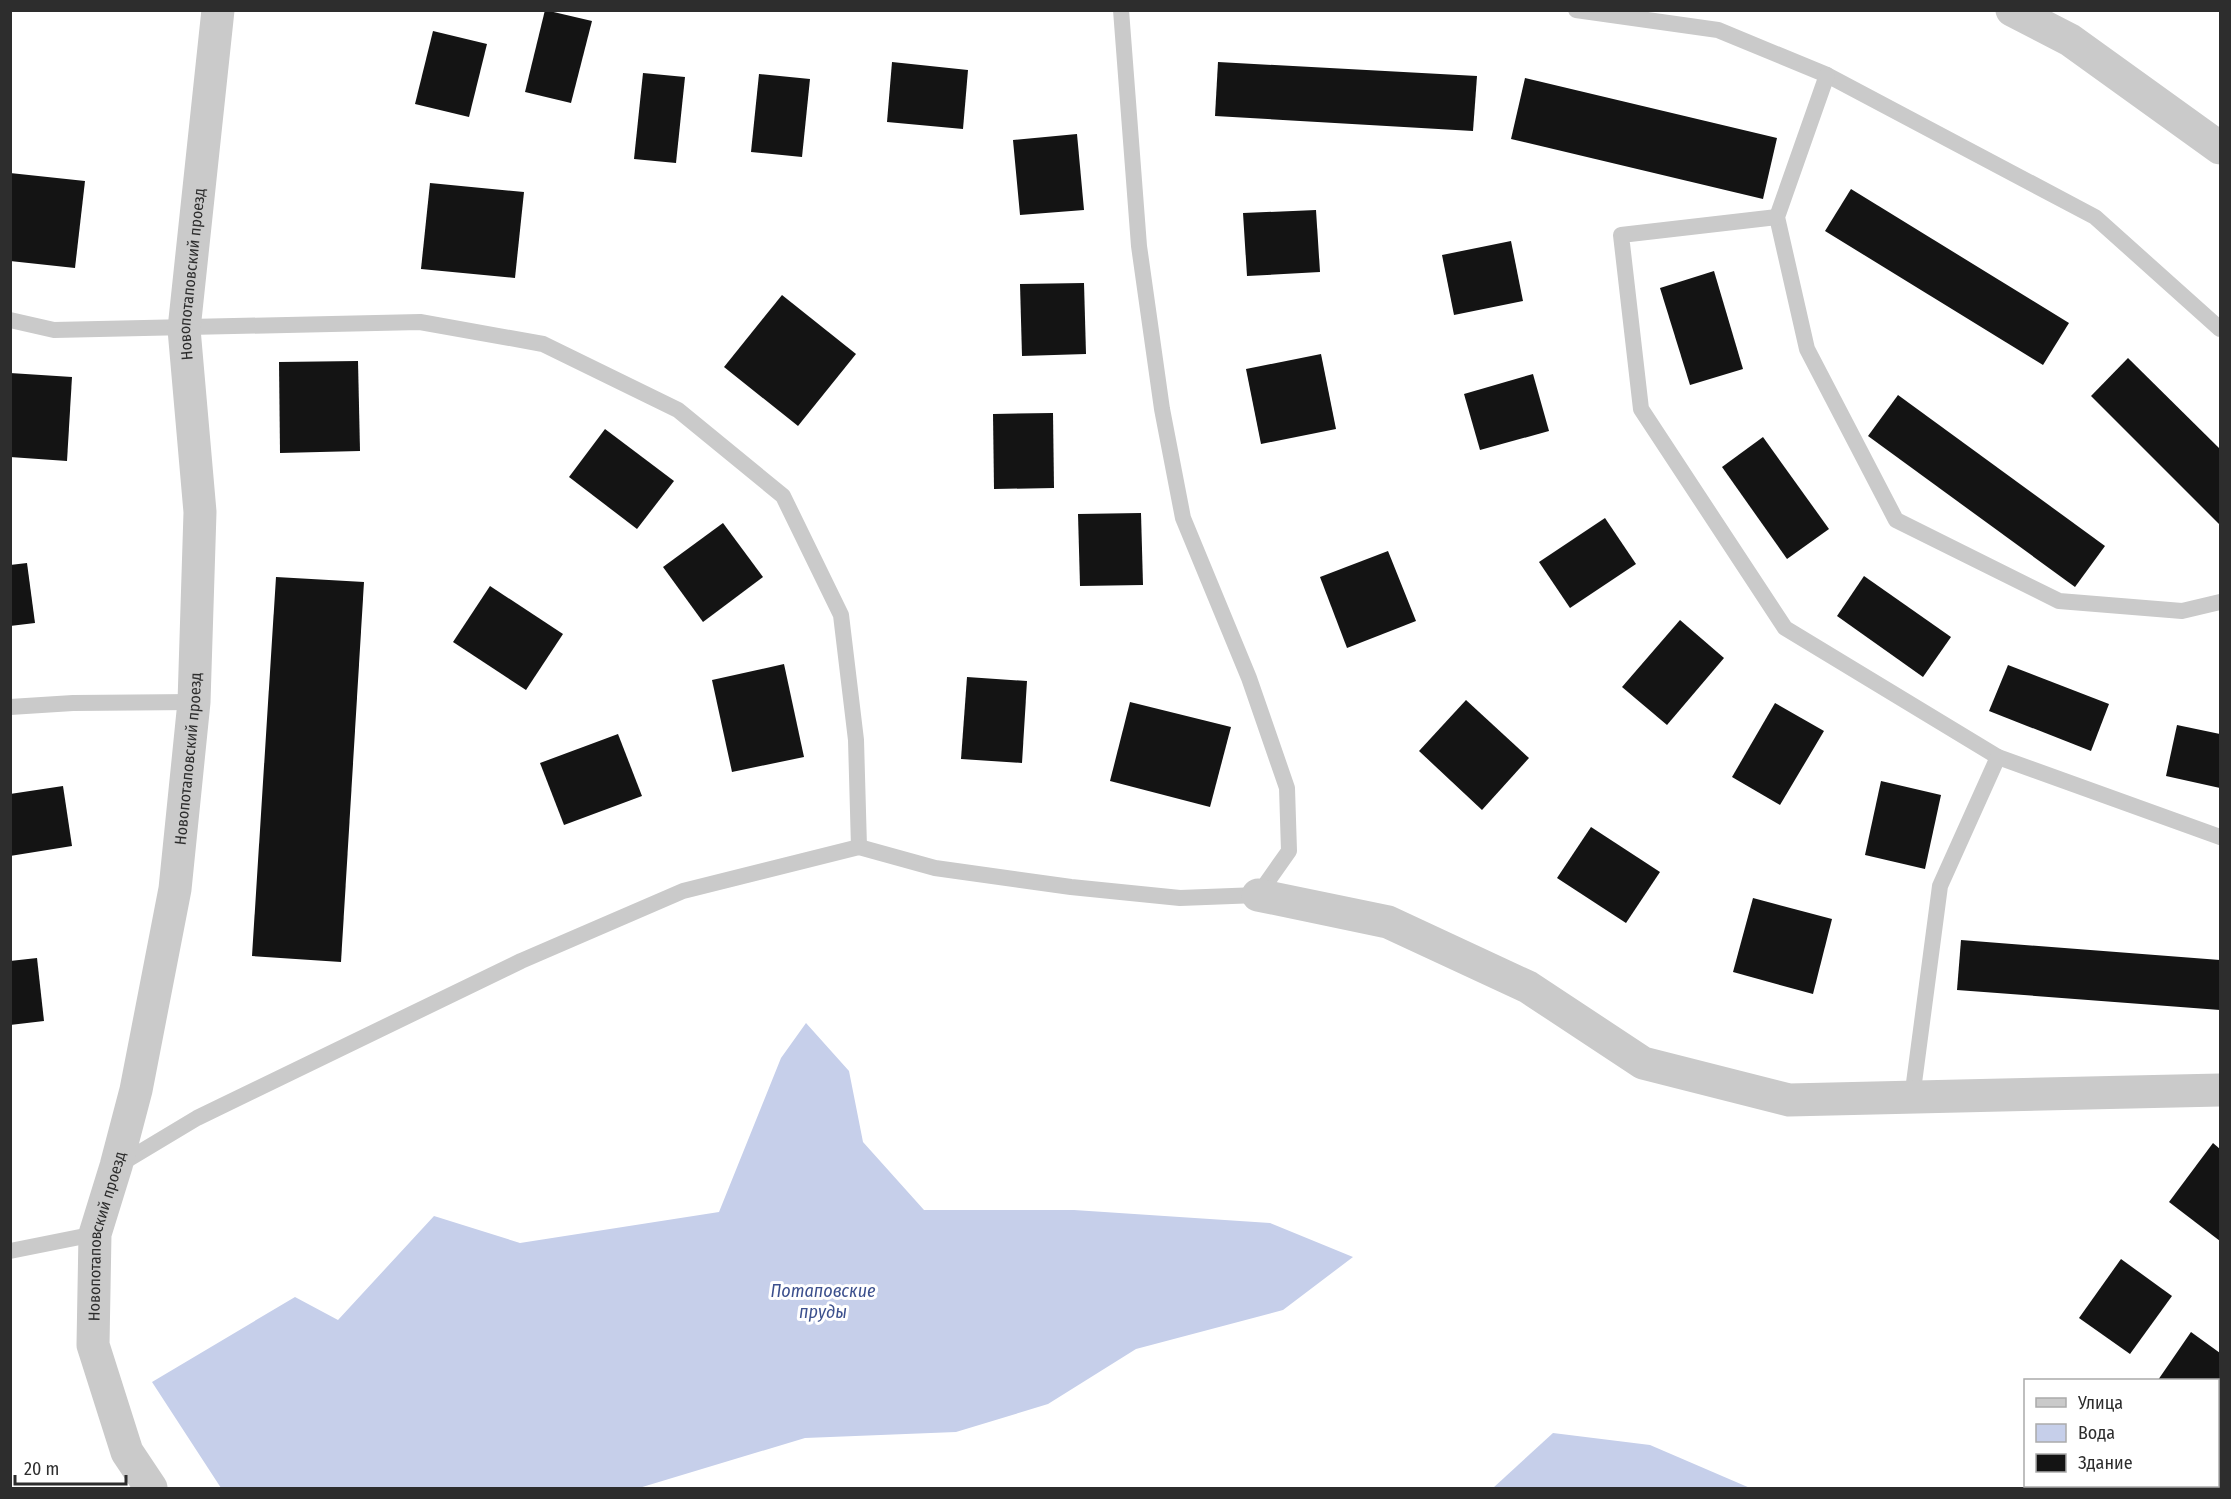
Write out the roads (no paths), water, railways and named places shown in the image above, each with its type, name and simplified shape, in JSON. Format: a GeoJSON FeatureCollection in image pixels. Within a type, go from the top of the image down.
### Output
{"type":"FeatureCollection","features":[{"type":"Feature","properties":{"kind":"street","name":"Новопотаповский проезд"},"geometry":{"type":"LineString","coordinates":[[151,1488],[128,1452],[93,1345],[95,1234],[116,1167],[136,1090],[175,889],[194,702],[200,512],[184,328],[218,10]]}},
{"type":"Feature","properties":{"kind":"street"},"geometry":{"type":"LineString","coordinates":[[2012,10],[2070,40],[2220,148]]}},
{"type":"Feature","properties":{"kind":"street"},"geometry":{"type":"LineString","coordinates":[[1258,895],[1388,922],[1528,987],[1643,1063],[1789,1100],[2220,1090]]}},
{"type":"Feature","properties":{"kind":"lane"},"geometry":{"type":"LineString","coordinates":[[116,1167],[197,1118],[352,1041],[564,942],[683,891],[859,847],[934,868],[1071,887],[1180,898],[1258,895],[1289,851],[1287,788],[1249,678],[1183,518],[1162,409],[1139,246],[1121,10]]}},
{"type":"Feature","properties":{"kind":"lane"},"geometry":{"type":"LineString","coordinates":[[1576,10],[1718,30],[1827,75],[2095,217],[2220,329]]}},
{"type":"Feature","properties":{"kind":"lane"},"geometry":{"type":"LineString","coordinates":[[1827,75],[1778,217],[1807,349],[1896,520],[2059,601],[2182,611],[2220,602]]}},
{"type":"Feature","properties":{"kind":"lane"},"geometry":{"type":"LineString","coordinates":[[1778,217],[1621,235],[1641,409],[1785,628],[1998,758],[2220,837]]}},
{"type":"Feature","properties":{"kind":"lane"},"geometry":{"type":"LineString","coordinates":[[10,320],[54,330],[420,321],[543,344],[678,410],[783,496],[841,615],[856,740],[859,847]]}},
{"type":"Feature","properties":{"kind":"lane"},"geometry":{"type":"LineString","coordinates":[[10,707],[74,703],[194,702]]}},
{"type":"Feature","properties":{"kind":"lane"},"geometry":{"type":"LineString","coordinates":[[1912,1098],[1940,886],[1998,758]]}},
{"type":"Feature","properties":{"kind":"lane"},"geometry":{"type":"LineString","coordinates":[[10,1251],[95,1234]]}},
{"type":"Feature","properties":{"kind":"water","name":"Потаповские пруды"},"geometry":{"type":"Polygon","coordinates":[[[806,1023],[849,1071],[863,1142],[924,1210],[1074,1210],[1270,1223],[1353,1257],[1283,1310],[1136,1349],[1048,1404],[956,1432],[805,1438],[639,1488],[221,1488],[152,1382],[295,1297],[338,1320],[434,1216],[520,1243],[719,1212],[781,1058],[806,1023]]]}},
{"type":"Feature","properties":{"kind":"water"},"geometry":{"type":"Polygon","coordinates":[[[1553,1433],[1650,1445],[1750,1488],[1493,1488],[1553,1433]]]}}]}
